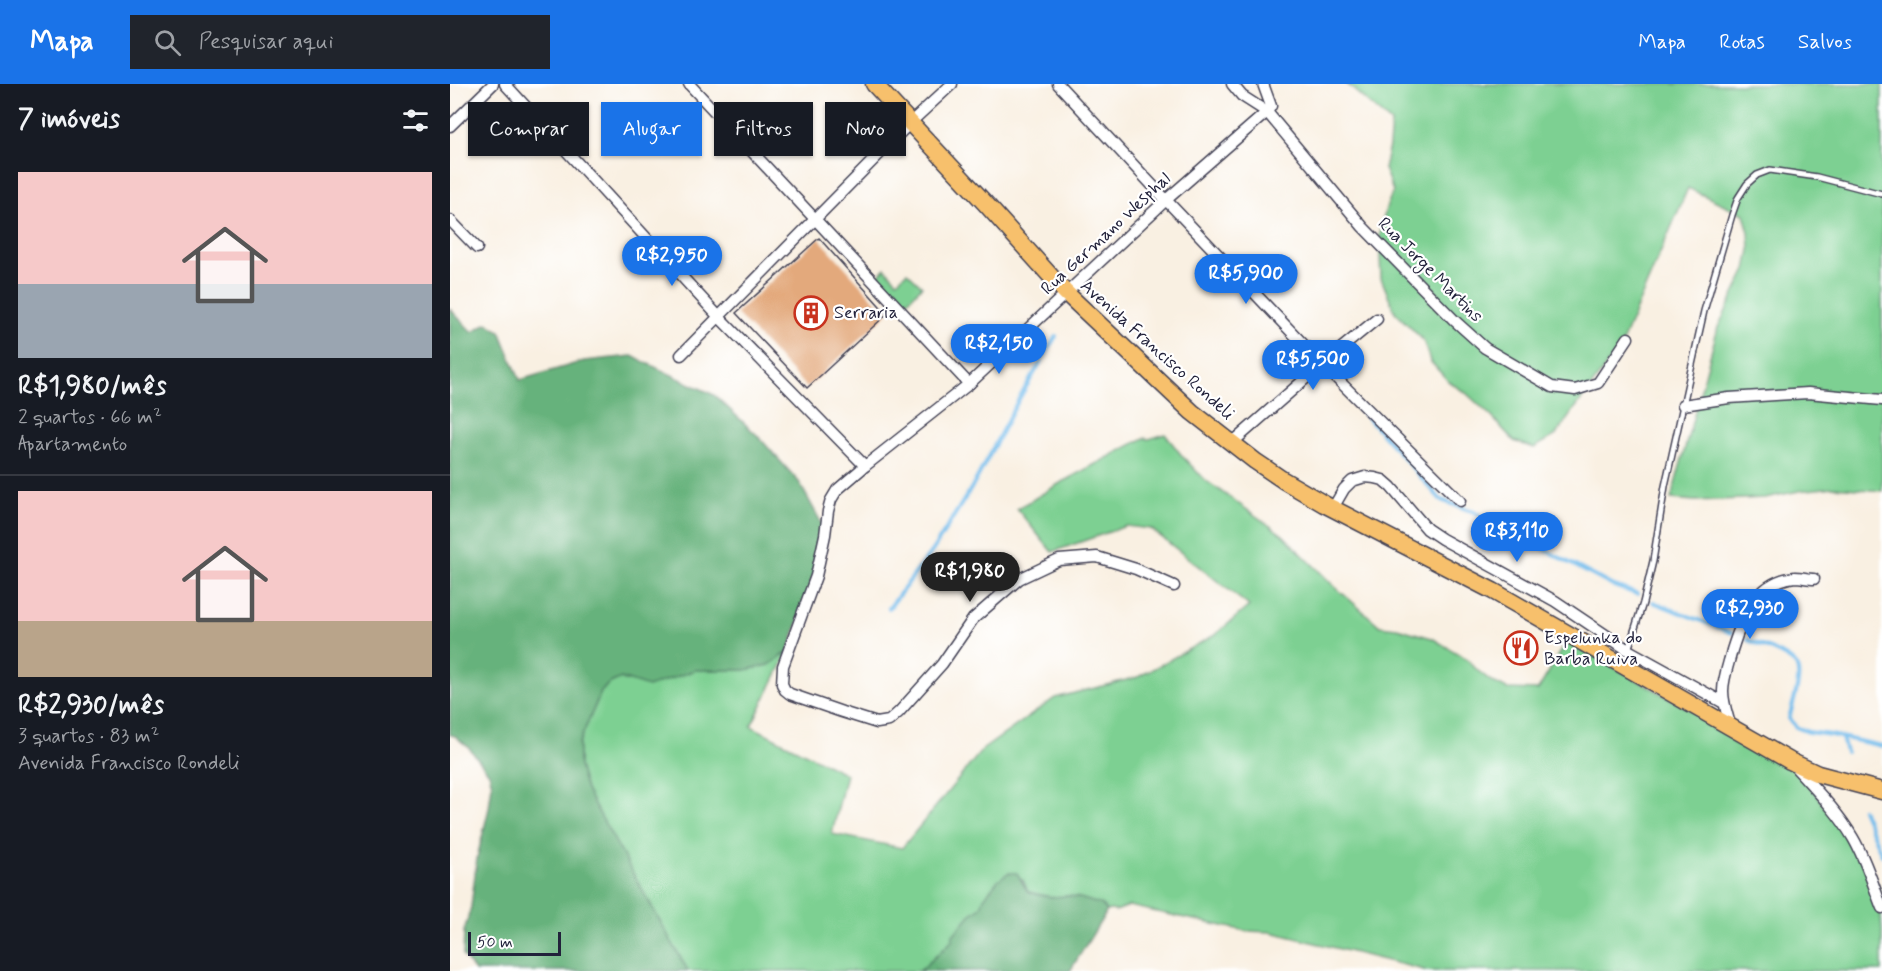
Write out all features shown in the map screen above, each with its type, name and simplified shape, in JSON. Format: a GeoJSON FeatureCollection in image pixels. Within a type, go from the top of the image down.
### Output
{"type":"FeatureCollection","features":[{"type":"Feature","properties":{"kind":"main road","name":"Avenida Francisco Rondeli"},"geometry":{"type":"LineString","coordinates":[[874,84],[1065,292],[1192,412],[1283,480],[1493,591],[1790,761],[1818,774],[1882,791]]}},
{"type":"Feature","properties":{"kind":"street"},"geometry":{"type":"LineString","coordinates":[[450,126],[493,84]]}},
{"type":"Feature","properties":{"kind":"street"},"geometry":{"type":"LineString","coordinates":[[505,84],[718,316],[865,466]]}},
{"type":"Feature","properties":{"kind":"street"},"geometry":{"type":"LineString","coordinates":[[689,84],[969,384]]}},
{"type":"Feature","properties":{"kind":"street"},"geometry":{"type":"LineString","coordinates":[[681,356],[910,123],[952,84]]}},
{"type":"Feature","properties":{"kind":"street"},"geometry":{"type":"LineString","coordinates":[[1058,84],[1322,364],[1460,501]]}},
{"type":"Feature","properties":{"kind":"street","name":"Rua Jorge Martins"},"geometry":{"type":"LineString","coordinates":[[1232,84],[1242,96],[1269,109],[1363,227],[1455,321],[1485,348],[1552,387],[1575,390],[1598,383],[1628,338]]}},
{"type":"Feature","properties":{"kind":"street"},"geometry":{"type":"LineString","coordinates":[[1263,84],[1269,109]]}},
{"type":"Feature","properties":{"kind":"street","name":"Rua Germano Wesphal"},"geometry":{"type":"LineString","coordinates":[[1174,586],[1136,569],[1097,557],[1059,560],[1019,579],[973,619],[942,664],[889,721],[877,723],[790,694],[785,690],[781,677],[816,576],[831,500],[837,490],[969,384],[1065,292],[1269,109]]}},
{"type":"Feature","properties":{"kind":"street"},"geometry":{"type":"LineString","coordinates":[[450,220],[477,248]]}},
{"type":"Feature","properties":{"kind":"street"},"geometry":{"type":"LineString","coordinates":[[1232,443],[1377,319]]}},
{"type":"Feature","properties":{"kind":"street"},"geometry":{"type":"LineString","coordinates":[[1683,405],[1729,398],[1808,393],[1882,400]]}},
{"type":"Feature","properties":{"kind":"street"},"geometry":{"type":"LineString","coordinates":[[1333,508],[1344,489],[1352,481],[1365,477],[1383,480],[1426,528],[1442,539],[1555,601],[1628,650],[1724,703]]}},
{"type":"Feature","properties":{"kind":"street"},"geometry":{"type":"LineString","coordinates":[[1732,728],[1724,703],[1723,688],[1738,630],[1745,615],[1754,600],[1778,582],[1795,578],[1814,579]]}},
{"type":"Feature","properties":{"kind":"street"},"geometry":{"type":"LineString","coordinates":[[1790,761],[1834,810],[1853,838],[1882,908]]}},
{"type":"Feature","properties":{"kind":"lane"},"geometry":{"type":"LineString","coordinates":[[1628,650],[1653,561],[1665,486],[1708,297],[1738,198],[1747,184],[1757,175],[1770,170],[1817,177],[1882,194]]}},
{"type":"Feature","properties":{"kind":"green space"},"geometry":{"type":"Polygon","coordinates":[[[1347,84],[1882,84],[1882,491],[1833,487],[1765,498],[1695,501],[1671,499],[1718,327],[1746,270],[1750,250],[1749,232],[1744,214],[1688,188],[1620,347],[1555,436],[1534,448],[1514,441],[1466,393],[1449,382],[1430,361],[1423,340],[1395,312],[1381,278],[1379,237],[1393,191],[1384,169],[1391,123],[1347,84]]]}},
{"type":"Feature","properties":{"kind":"green space"},"geometry":{"type":"Polygon","coordinates":[[[885,268],[897,281],[907,272],[922,286],[904,305],[875,279],[885,268]]]}},
{"type":"Feature","properties":{"kind":"green space"},"geometry":{"type":"Polygon","coordinates":[[[450,309],[472,332],[487,323],[500,331],[520,380],[584,361],[632,356],[714,395],[757,435],[799,482],[827,533],[789,651],[769,665],[745,670],[695,670],[648,687],[621,678],[608,684],[601,692],[579,743],[579,766],[586,790],[688,971],[475,971],[463,956],[464,931],[471,907],[477,858],[489,808],[492,784],[489,773],[469,748],[455,736],[450,735],[450,309]]]}},
{"type":"Feature","properties":{"kind":"green space"},"geometry":{"type":"Polygon","coordinates":[[[1165,434],[1205,480],[1283,535],[1333,585],[1380,626],[1397,628],[1432,638],[1467,659],[1491,681],[1507,689],[1538,690],[1567,641],[1801,771],[1828,812],[1865,860],[1879,888],[1882,971],[1428,971],[1271,932],[1246,931],[1129,906],[1116,911],[1107,911],[1070,896],[1050,897],[1028,892],[1023,880],[999,880],[981,907],[970,915],[952,941],[920,971],[688,971],[586,790],[579,766],[579,743],[601,692],[608,684],[621,678],[624,680],[671,679],[695,670],[745,670],[769,665],[789,651],[751,726],[846,774],[832,834],[902,848],[982,750],[1055,698],[1138,677],[1215,635],[1249,606],[1151,529],[1126,526],[1052,552],[1017,509],[1144,438],[1149,439],[1165,434]]]}},
{"type":"Feature","properties":{"kind":"green space"},"geometry":{"type":"Polygon","coordinates":[[[1008,873],[1017,873],[1028,892],[1050,897],[1080,898],[1102,905],[1107,911],[1070,971],[920,971],[952,941],[953,935],[970,915],[981,907],[984,898],[998,880],[1008,873]]]}},
{"type":"Feature","properties":{"kind":"building","name":"Serraria"},"geometry":{"type":"Polygon","coordinates":[[[819,238],[887,314],[807,388],[736,313],[819,238]]]}},
{"type":"Feature","properties":{"kind":"waterway"},"geometry":{"type":"LineString","coordinates":[[889,608],[933,550],[975,482],[1056,336]]}},
{"type":"Feature","properties":{"kind":"waterway"},"geometry":{"type":"LineString","coordinates":[[1363,412],[1441,500],[1472,511],[1611,585],[1637,594]]}},
{"type":"Feature","properties":{"kind":"waterway"},"geometry":{"type":"LineString","coordinates":[[1653,602],[1732,633]]}},
{"type":"Feature","properties":{"kind":"waterway"},"geometry":{"type":"LineString","coordinates":[[1748,640],[1783,655],[1797,667],[1797,685],[1789,719],[1796,727],[1808,732],[1882,746]]}},
{"type":"Feature","properties":{"kind":"waterway"},"geometry":{"type":"LineString","coordinates":[[1842,738],[1846,752]]}},
{"type":"Feature","properties":{"kind":"waterway"},"geometry":{"type":"LineString","coordinates":[[1862,809],[1882,855]]}},
{"type":"Feature","properties":{"kind":"place","name":"Serraria"},"geometry":{"type":"Point","coordinates":[811,313]}},
{"type":"Feature","properties":{"kind":"place","name":"Espelunka do Barba Ruiva"},"geometry":{"type":"Point","coordinates":[1521,648]}}]}
